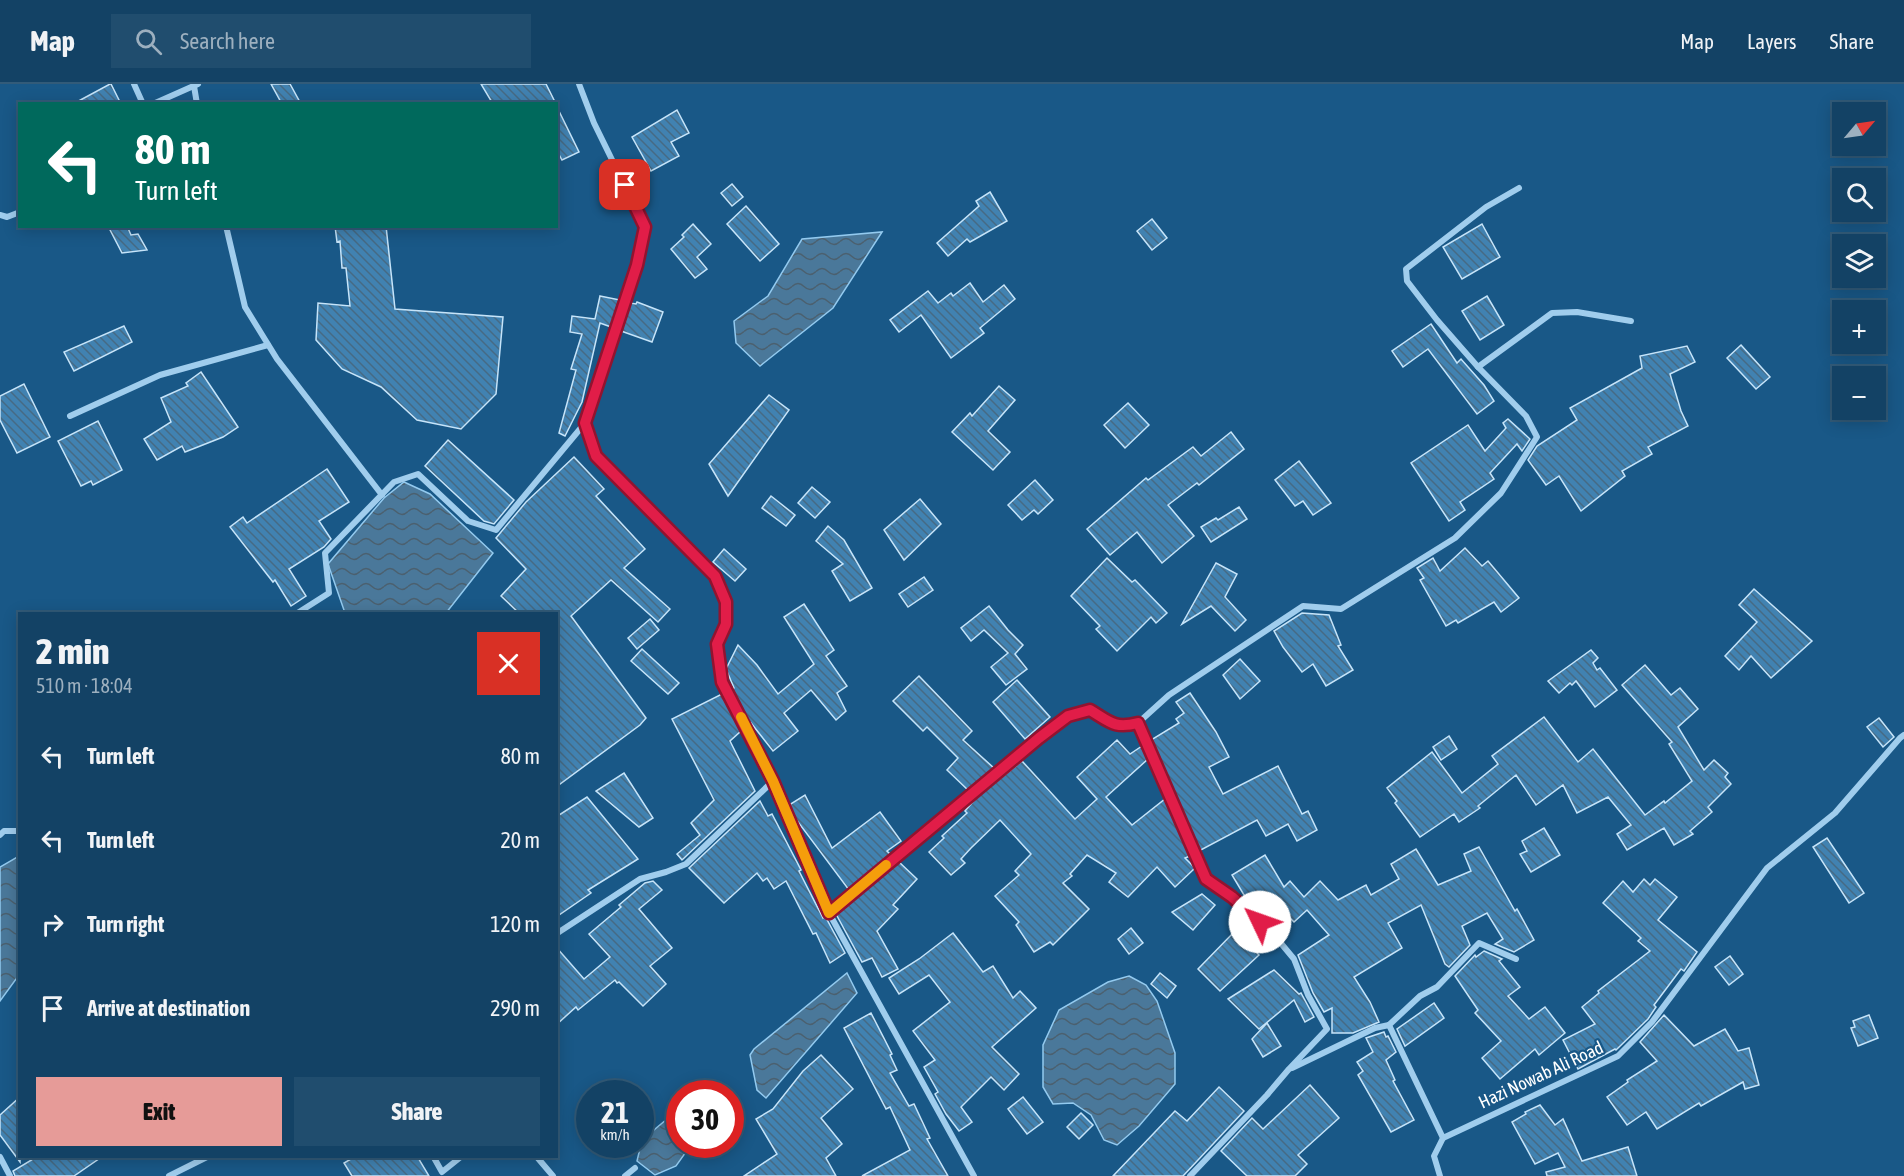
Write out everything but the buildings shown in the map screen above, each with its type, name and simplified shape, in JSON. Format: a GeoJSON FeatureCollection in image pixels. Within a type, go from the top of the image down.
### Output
{"type":"FeatureCollection","features":[{"type":"Feature","properties":{"kind":"street"},"geometry":{"type":"LineString","coordinates":[[134,84],[142,102]]}},
{"type":"Feature","properties":{"kind":"street"},"geometry":{"type":"LineString","coordinates":[[299,612],[329,593],[325,553],[394,482],[418,474],[468,521],[496,530],[585,423],[637,265],[645,227],[594,123],[579,84]]}},
{"type":"Feature","properties":{"kind":"street"},"geometry":{"type":"LineString","coordinates":[[158,102],[196,85],[197,102]]}},
{"type":"Feature","properties":{"kind":"street"},"geometry":{"type":"LineString","coordinates":[[829,913],[1068,716],[1090,710],[1110,722],[1123,726],[1138,723],[1169,694],[1303,606],[1341,609],[1455,538],[1501,493],[1537,437],[1526,417],[1437,320],[1407,281],[1406,269],[1486,207],[1519,188]]}},
{"type":"Feature","properties":{"kind":"street"},"geometry":{"type":"LineString","coordinates":[[0,215],[7,217],[18,213]]}},
{"type":"Feature","properties":{"kind":"street"},"geometry":{"type":"LineString","coordinates":[[226,228],[246,308],[277,359],[382,495]]}},
{"type":"Feature","properties":{"kind":"street"},"geometry":{"type":"LineString","coordinates":[[1478,367],[1551,313],[1576,312],[1631,321]]}},
{"type":"Feature","properties":{"kind":"street"},"geometry":{"type":"LineString","coordinates":[[70,416],[160,375],[268,345]]}},
{"type":"Feature","properties":{"kind":"street"},"geometry":{"type":"LineString","coordinates":[[585,423],[596,456],[715,576],[726,602],[726,624],[717,644],[722,682],[773,781],[829,913],[974,1176]]}},
{"type":"Feature","properties":{"kind":"street"},"geometry":{"type":"LineString","coordinates":[[1138,723],[1206,879],[1232,897],[1274,935],[1294,959],[1308,995],[1327,1029],[1190,1176]]}},
{"type":"Feature","properties":{"kind":"street","name":"Hazi Nowab Ali Road"},"geometry":{"type":"LineString","coordinates":[[1443,1138],[1618,1056],[1652,1022],[1767,868],[1835,813],[1904,735]]}},
{"type":"Feature","properties":{"kind":"street"},"geometry":{"type":"LineString","coordinates":[[558,933],[640,879],[686,864],[773,781]]}},
{"type":"Feature","properties":{"kind":"street"},"geometry":{"type":"LineString","coordinates":[[0,835],[4,831],[18,831]]}},
{"type":"Feature","properties":{"kind":"street"},"geometry":{"type":"LineString","coordinates":[[1289,1069],[1375,1028],[1389,1025],[1420,996],[1437,987],[1479,943],[1516,959]]}},
{"type":"Feature","properties":{"kind":"street"},"geometry":{"type":"LineString","coordinates":[[1389,1025],[1443,1138],[1434,1156],[1440,1176]]}},
{"type":"Feature","properties":{"kind":"street"},"geometry":{"type":"LineString","coordinates":[[0,1157],[10,1176]]}},
{"type":"Feature","properties":{"kind":"street"},"geometry":{"type":"LineString","coordinates":[[169,1176],[205,1158]]}},
{"type":"Feature","properties":{"kind":"street"},"geometry":{"type":"LineString","coordinates":[[435,1158],[442,1172],[460,1158]]}},
{"type":"Feature","properties":{"kind":"street"},"geometry":{"type":"LineString","coordinates":[[538,1158],[553,1176]]}},
{"type":"Feature","properties":{"kind":"street"},"geometry":{"type":"LineString","coordinates":[[625,1176],[635,1168]]}},
{"type":"Feature","properties":{"kind":"water"},"geometry":{"type":"Polygon","coordinates":[[[882,232],[833,308],[760,366],[736,343],[734,321],[768,296],[802,239],[882,232]]]}},
{"type":"Feature","properties":{"kind":"water"},"geometry":{"type":"Polygon","coordinates":[[[404,482],[430,494],[493,553],[447,612],[345,612],[328,564],[384,498],[404,482]]]}},
{"type":"Feature","properties":{"kind":"water"},"geometry":{"type":"Polygon","coordinates":[[[18,857],[18,976],[0,1001],[0,867],[18,857]]]}},
{"type":"Feature","properties":{"kind":"water"},"geometry":{"type":"Polygon","coordinates":[[[847,973],[857,993],[766,1098],[757,1090],[750,1055],[754,1049],[847,973]]]}},
{"type":"Feature","properties":{"kind":"water"},"geometry":{"type":"Polygon","coordinates":[[[1129,976],[1146,985],[1157,1001],[1175,1053],[1175,1084],[1139,1126],[1117,1145],[1104,1140],[1091,1115],[1073,1103],[1053,1104],[1043,1087],[1043,1045],[1059,1010],[1108,982],[1129,976]]]}},
{"type":"Feature","properties":{"kind":"water"},"geometry":{"type":"Polygon","coordinates":[[[666,1120],[666,1158],[682,1158],[676,1166],[655,1175],[637,1161],[638,1158],[654,1158],[654,1130],[666,1120]]]}},
{"type":"Feature","properties":{"kind":"slow traffic"},"geometry":{"type":"LineString","coordinates":[[741,717],[773,781],[829,913],[886,865]]}},
{"type":"Feature","properties":{"kind":"route"},"geometry":{"type":"LineString","coordinates":[[625,185],[645,227],[637,265],[585,423],[596,456],[715,576],[726,602],[726,624],[717,644],[722,682],[773,781],[829,913],[1039,738],[1068,716],[1090,710],[1110,722],[1123,726],[1138,723],[1206,879],[1232,897],[1260,922]]}}]}
